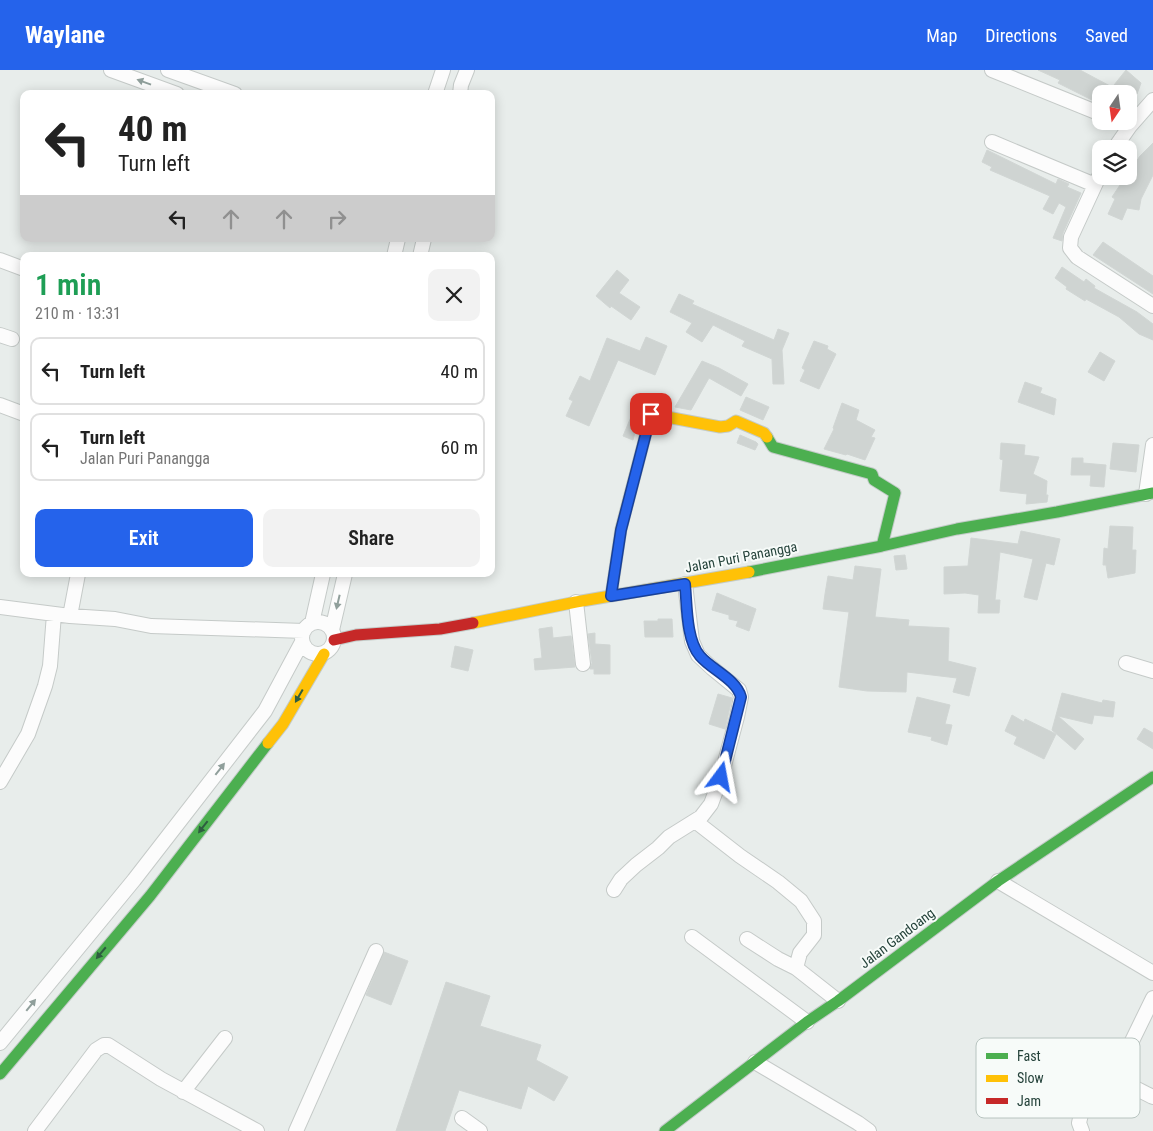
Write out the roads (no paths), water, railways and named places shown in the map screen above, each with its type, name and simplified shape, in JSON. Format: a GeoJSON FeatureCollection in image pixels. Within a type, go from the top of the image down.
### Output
{"type":"FeatureCollection","features":[{"type":"Feature","properties":{"kind":"street"},"geometry":{"type":"LineString","coordinates":[[111,70],[166,90]]}},
{"type":"Feature","properties":{"kind":"street"},"geometry":{"type":"LineString","coordinates":[[168,70],[197,88],[210,90]]}},
{"type":"Feature","properties":{"kind":"street"},"geometry":{"type":"LineString","coordinates":[[185,70],[197,88]]}},
{"type":"Feature","properties":{"kind":"street"},"geometry":{"type":"LineString","coordinates":[[436,90],[442,70]]}},
{"type":"Feature","properties":{"kind":"street"},"geometry":{"type":"LineString","coordinates":[[460,90],[467,70]]}},
{"type":"Feature","properties":{"kind":"street"},"geometry":{"type":"LineString","coordinates":[[992,70],[1022,75],[1092,110]]}},
{"type":"Feature","properties":{"kind":"street"},"geometry":{"type":"LineString","coordinates":[[1138,112],[1153,100]]}},
{"type":"Feature","properties":{"kind":"street"},"geometry":{"type":"LineString","coordinates":[[992,142],[1092,184]]}},
{"type":"Feature","properties":{"kind":"street"},"geometry":{"type":"LineString","coordinates":[[1095,185],[1072,237],[1070,248],[1072,253],[1153,306]]}},
{"type":"Feature","properties":{"kind":"street"},"geometry":{"type":"LineString","coordinates":[[0,260],[20,268]]}},
{"type":"Feature","properties":{"kind":"street"},"geometry":{"type":"LineString","coordinates":[[0,405],[20,412]]}},
{"type":"Feature","properties":{"kind":"street"},"geometry":{"type":"LineString","coordinates":[[611,596],[621,530],[651,414],[720,427],[728,426],[736,421],[764,433],[773,447],[872,474],[874,480],[895,493],[882,546]]}},
{"type":"Feature","properties":{"kind":"street"},"geometry":{"type":"LineString","coordinates":[[1150,494],[1153,445]]}},
{"type":"Feature","properties":{"kind":"street","name":"Jalan Puri Panangga"},"geometry":{"type":"LineString","coordinates":[[333,635],[440,629],[882,546],[957,529],[1150,494]]}},
{"type":"Feature","properties":{"kind":"street"},"geometry":{"type":"LineString","coordinates":[[70,616],[77,577]]}},
{"type":"Feature","properties":{"kind":"street"},"geometry":{"type":"LineString","coordinates":[[0,1043],[134,880],[265,711],[306,632],[322,577]]}},
{"type":"Feature","properties":{"kind":"street"},"geometry":{"type":"LineString","coordinates":[[0,1074],[150,896],[283,724],[324,654],[329,650],[344,577]]}},
{"type":"Feature","properties":{"kind":"street"},"geometry":{"type":"LineString","coordinates":[[614,890],[621,879],[669,837],[701,818],[711,804],[721,777],[741,697],[739,690],[698,655],[692,641],[685,584]]}},
{"type":"Feature","properties":{"kind":"street"},"geometry":{"type":"LineString","coordinates":[[576,602],[583,664]]}},
{"type":"Feature","properties":{"kind":"street"},"geometry":{"type":"LineString","coordinates":[[0,607],[70,616],[115,619],[151,626],[306,632],[323,623],[333,635]]}},
{"type":"Feature","properties":{"kind":"street"},"geometry":{"type":"LineString","coordinates":[[0,782],[28,734],[45,686],[50,666],[54,614]]}},
{"type":"Feature","properties":{"kind":"street"},"geometry":{"type":"LineString","coordinates":[[306,632],[308,651],[318,655],[324,654]]}},
{"type":"Feature","properties":{"kind":"street"},"geometry":{"type":"LineString","coordinates":[[1126,663],[1153,671]]}},
{"type":"Feature","properties":{"kind":"street","name":"Jalan Gandoang"},"geometry":{"type":"LineString","coordinates":[[666,1131],[807,1022],[838,1001],[998,881],[1153,777]]}},
{"type":"Feature","properties":{"kind":"street"},"geometry":{"type":"LineString","coordinates":[[695,821],[801,901],[814,921],[814,935],[800,953],[796,968]]}},
{"type":"Feature","properties":{"kind":"street"},"geometry":{"type":"LineString","coordinates":[[134,880],[150,896]]}},
{"type":"Feature","properties":{"kind":"street"},"geometry":{"type":"LineString","coordinates":[[998,881],[1153,973]]}},
{"type":"Feature","properties":{"kind":"street"},"geometry":{"type":"LineString","coordinates":[[692,937],[807,1022]]}},
{"type":"Feature","properties":{"kind":"street"},"geometry":{"type":"LineString","coordinates":[[747,939],[796,968],[838,1001]]}},
{"type":"Feature","properties":{"kind":"street"},"geometry":{"type":"LineString","coordinates":[[296,1131],[376,951]]}},
{"type":"Feature","properties":{"kind":"street"},"geometry":{"type":"LineString","coordinates":[[1134,1038],[1153,998]]}},
{"type":"Feature","properties":{"kind":"street"},"geometry":{"type":"LineString","coordinates":[[183,1092],[225,1038]]}},
{"type":"Feature","properties":{"kind":"street"},"geometry":{"type":"LineString","coordinates":[[35,1131],[96,1050],[104,1045],[108,1045],[183,1092],[257,1131]]}},
{"type":"Feature","properties":{"kind":"street"},"geometry":{"type":"LineString","coordinates":[[0,1051],[11,1060]]}},
{"type":"Feature","properties":{"kind":"street"},"geometry":{"type":"LineString","coordinates":[[755,1062],[858,1123],[868,1131]]}},
{"type":"Feature","properties":{"kind":"street"},"geometry":{"type":"LineString","coordinates":[[1140,1091],[1153,1097]]}},
{"type":"Feature","properties":{"kind":"street"},"geometry":{"type":"LineString","coordinates":[[462,1118],[480,1131]]}},
{"type":"Feature","properties":{"kind":"street"},"geometry":{"type":"LineString","coordinates":[[1080,1118],[1079,1123],[1082,1131]]}}]}
